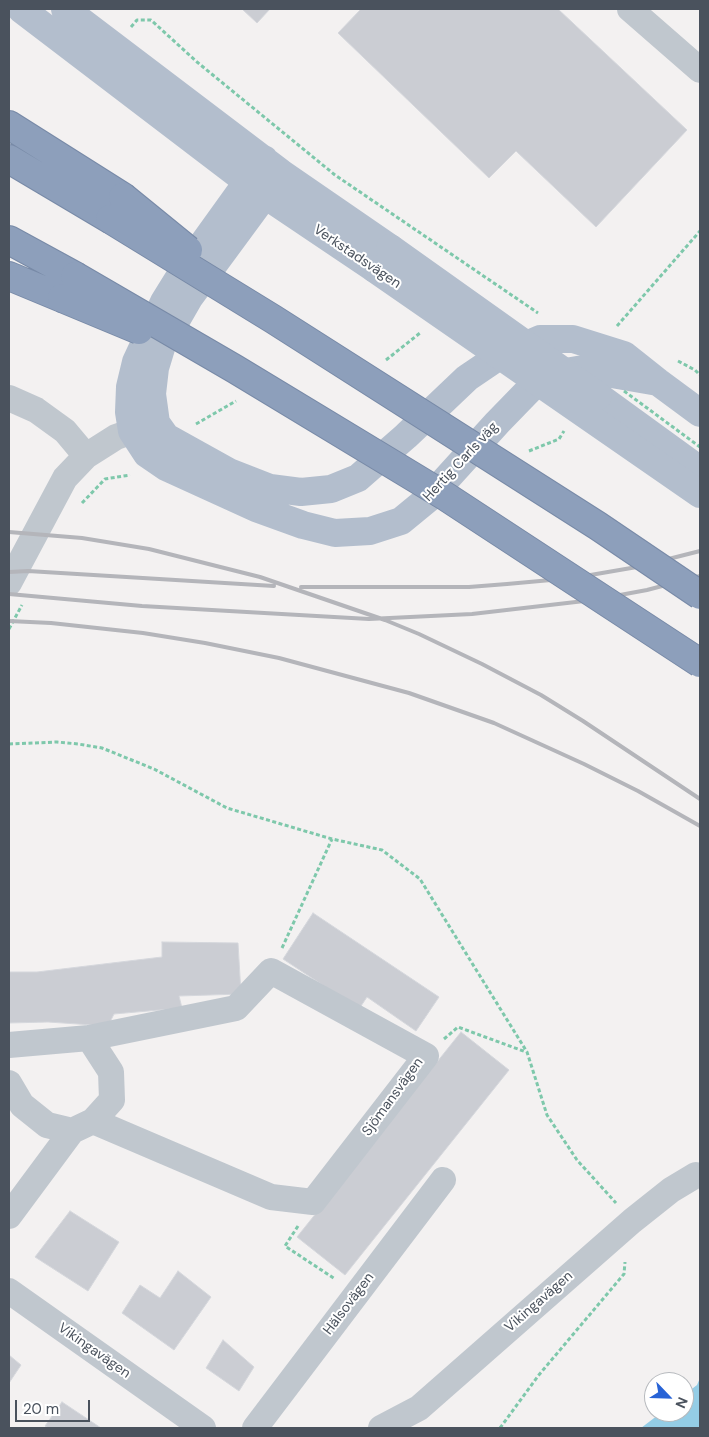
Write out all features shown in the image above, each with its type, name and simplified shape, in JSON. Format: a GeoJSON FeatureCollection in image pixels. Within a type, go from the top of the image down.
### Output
{"type":"FeatureCollection","features":[{"type":"Feature","properties":{"kind":"highway"},"geometry":{"type":"LineString","coordinates":[[9,125],[117,208],[273,319],[598,526],[700,595]]}},
{"type":"Feature","properties":{"kind":"highway"},"geometry":{"type":"LineString","coordinates":[[9,159],[117,208]]}},
{"type":"Feature","properties":{"kind":"highway"},"geometry":{"type":"LineString","coordinates":[[9,240],[68,287],[235,369],[445,496],[700,663]]}},
{"type":"Feature","properties":{"kind":"highway"},"geometry":{"type":"LineString","coordinates":[[9,276],[68,287]]}},
{"type":"Feature","properties":{"kind":"main road","name":"Verkstadsvägen"},"geometry":{"type":"LineString","coordinates":[[21,9],[256,188],[383,259],[700,470]]}},
{"type":"Feature","properties":{"kind":"main road","name":"Verkstadsvägen"},"geometry":{"type":"LineString","coordinates":[[66,9],[272,166],[383,259],[700,494]]}},
{"type":"Feature","properties":{"kind":"main road","name":"Hertig Carls väg"},"geometry":{"type":"LineString","coordinates":[[272,166],[256,188],[162,345],[155,368],[152,394],[144,427],[147,454],[166,467],[256,508],[303,525],[335,533],[370,531],[401,521],[429,498],[530,389],[554,374],[583,369],[658,382]]}},
{"type":"Feature","properties":{"kind":"main road","name":"Hertig Carls väg"},"geometry":{"type":"LineString","coordinates":[[144,427],[178,443],[229,472],[270,488],[301,492],[331,489],[358,478],[406,436],[467,378],[498,357],[540,339],[573,339],[624,355],[700,413]]}},
{"type":"Feature","properties":{"kind":"street"},"geometry":{"type":"LineString","coordinates":[[630,9],[700,70]]}},
{"type":"Feature","properties":{"kind":"street"},"geometry":{"type":"LineString","coordinates":[[9,398],[36,410],[65,431],[86,456]]}},
{"type":"Feature","properties":{"kind":"street"},"geometry":{"type":"LineString","coordinates":[[16,594],[66,478],[86,456],[116,437],[144,427]]}},
{"type":"Feature","properties":{"kind":"street"},"geometry":{"type":"LineString","coordinates":[[9,1045],[89,1038],[236,1008],[271,971]]}},
{"type":"Feature","properties":{"kind":"street","name":"Sjömansvägen"},"geometry":{"type":"LineString","coordinates":[[271,971],[426,1056],[313,1202]]}},
{"type":"Feature","properties":{"kind":"street"},"geometry":{"type":"LineString","coordinates":[[9,1216],[82,1126],[112,1100],[112,1072],[89,1038]]}},
{"type":"Feature","properties":{"kind":"street"},"geometry":{"type":"LineString","coordinates":[[9,1083],[22,1106],[47,1125],[82,1126],[271,1197],[313,1202]]}},
{"type":"Feature","properties":{"kind":"street","name":"Vikingavägen"},"geometry":{"type":"LineString","coordinates":[[381,1428],[419,1408],[632,1221],[671,1190],[696,1175]]}},
{"type":"Feature","properties":{"kind":"street","name":"Hälsovägen"},"geometry":{"type":"LineString","coordinates":[[255,1428],[443,1180]]}},
{"type":"Feature","properties":{"kind":"street","name":"Vikingavägen"},"geometry":{"type":"LineString","coordinates":[[9,1291],[203,1428]]}},
{"type":"Feature","properties":{"kind":"path"},"geometry":{"type":"LineString","coordinates":[[125,32],[137,20],[150,20],[197,62],[335,175],[544,317]]}},
{"type":"Feature","properties":{"kind":"path"},"geometry":{"type":"LineString","coordinates":[[382,363],[425,328]]}},
{"type":"Feature","properties":{"kind":"path"},"geometry":{"type":"LineString","coordinates":[[178,443],[193,426],[244,396]]}},
{"type":"Feature","properties":{"kind":"path"},"geometry":{"type":"LineString","coordinates":[[77,510],[105,479],[134,475]]}},
{"type":"Feature","properties":{"kind":"path"},"geometry":{"type":"LineString","coordinates":[[9,629],[16,594]]}},
{"type":"Feature","properties":{"kind":"path"},"geometry":{"type":"LineString","coordinates":[[9,744],[57,742],[102,748],[154,769],[227,808],[332,840],[382,850],[420,879],[527,1052],[547,1115],[577,1160],[632,1221],[624,1274],[538,1376],[500,1428]]}},
{"type":"Feature","properties":{"kind":"path"},"geometry":{"type":"LineString","coordinates":[[271,971],[332,840]]}},
{"type":"Feature","properties":{"kind":"path"},"geometry":{"type":"LineString","coordinates":[[426,1056],[458,1027],[527,1052]]}},
{"type":"Feature","properties":{"kind":"path"},"geometry":{"type":"LineString","coordinates":[[313,1202],[285,1246],[357,1294]]}},
{"type":"Feature","properties":{"kind":"water"},"geometry":{"type":"Polygon","coordinates":[[[700,1378],[700,1428],[641,1428],[649,1422],[694,1422],[694,1387],[700,1378]]]}},
{"type":"Feature","properties":{"kind":"building"},"geometry":{"type":"Polygon","coordinates":[[[242,9],[270,9],[257,23],[242,9]]]}},
{"type":"Feature","properties":{"kind":"building"},"geometry":{"type":"Polygon","coordinates":[[[361,9],[558,9],[687,130],[596,227],[516,151],[489,178],[338,33],[361,9]]]}},
{"type":"Feature","properties":{"kind":"building"},"geometry":{"type":"Polygon","coordinates":[[[313,913],[439,997],[416,1031],[367,997],[359,1009],[283,959],[313,913]]]}},
{"type":"Feature","properties":{"kind":"building"},"geometry":{"type":"Polygon","coordinates":[[[162,942],[238,943],[241,994],[179,996],[182,1008],[114,1014],[108,1026],[48,1022],[9,1023],[9,972],[37,972],[162,957],[162,942]]]}},
{"type":"Feature","properties":{"kind":"building"},"geometry":{"type":"Polygon","coordinates":[[[461,1032],[509,1070],[345,1275],[297,1237],[461,1032]]]}},
{"type":"Feature","properties":{"kind":"building"},"geometry":{"type":"Polygon","coordinates":[[[70,1211],[119,1242],[88,1291],[35,1257],[70,1211]]]}},
{"type":"Feature","properties":{"kind":"building"},"geometry":{"type":"Polygon","coordinates":[[[178,1271],[211,1297],[174,1350],[122,1313],[140,1285],[160,1298],[178,1271]]]}},
{"type":"Feature","properties":{"kind":"building"},"geometry":{"type":"Polygon","coordinates":[[[223,1340],[254,1367],[239,1391],[206,1368],[223,1340]]]}},
{"type":"Feature","properties":{"kind":"building"},"geometry":{"type":"Polygon","coordinates":[[[9,1355],[21,1365],[9,1383],[9,1355]]]}},
{"type":"Feature","properties":{"kind":"building"},"geometry":{"type":"Polygon","coordinates":[[[62,1402],[101,1428],[48,1428],[45,1426],[62,1402]]]}},
{"type":"Feature","properties":{"kind":"railway"},"geometry":{"type":"LineString","coordinates":[[9,532],[82,538],[149,549],[260,577],[385,620],[482,664],[541,695],[700,799]]}},
{"type":"Feature","properties":{"kind":"railway"},"geometry":{"type":"LineString","coordinates":[[301,587],[469,587],[507,584],[573,578],[637,567],[700,551]]}},
{"type":"Feature","properties":{"kind":"railway"},"geometry":{"type":"LineString","coordinates":[[9,572],[28,571],[274,586]]}},
{"type":"Feature","properties":{"kind":"railway"},"geometry":{"type":"LineString","coordinates":[[9,594],[142,606],[369,619],[472,614],[593,600],[647,590],[700,576]]}},
{"type":"Feature","properties":{"kind":"railway"},"geometry":{"type":"LineString","coordinates":[[9,621],[51,623],[143,633],[205,643],[279,658],[409,693],[494,723],[584,764],[638,791],[700,826]]}}]}
